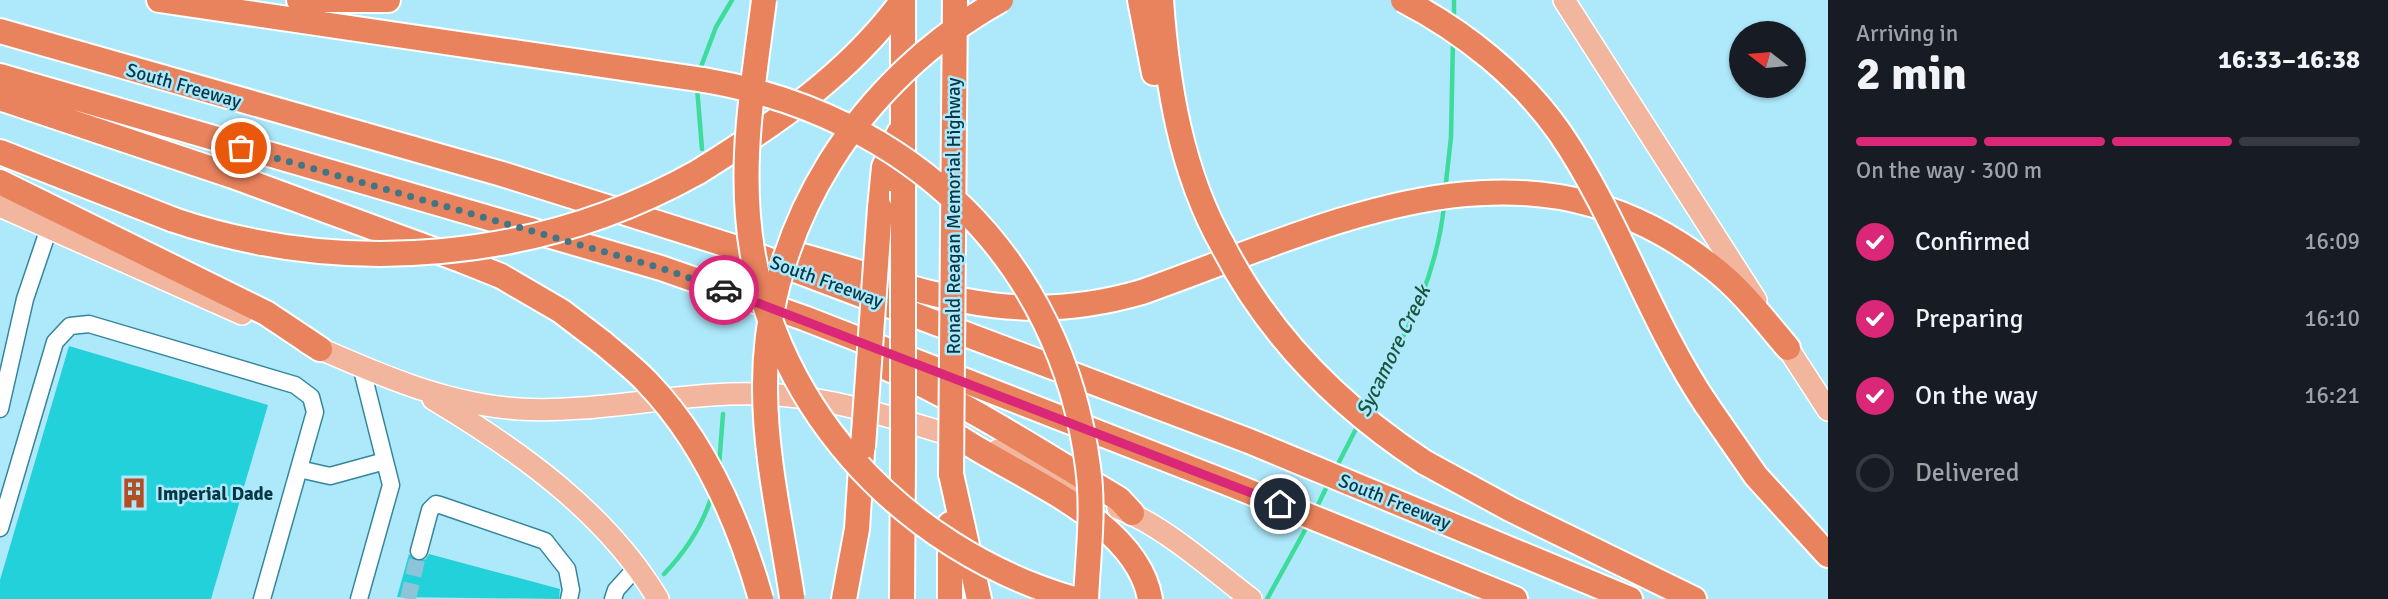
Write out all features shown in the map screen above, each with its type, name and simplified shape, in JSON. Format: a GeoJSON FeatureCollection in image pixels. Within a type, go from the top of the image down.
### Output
{"type":"FeatureCollection","features":[{"type":"Feature","properties":{"kind":"highway"},"geometry":{"type":"LineString","coordinates":[[159,0],[741,87],[825,114],[893,151],[935,182],[989,236],[1033,300],[1052,339],[1074,401],[1087,463],[1090,511],[1086,599]]}},
{"type":"Feature","properties":{"kind":"highway"},"geometry":{"type":"LineString","coordinates":[[299,0],[388,0]]}},
{"type":"Feature","properties":{"kind":"highway"},"geometry":{"type":"LineString","coordinates":[[764,0],[746,152],[748,219],[764,299],[793,372],[829,429],[858,467],[911,517],[981,562],[1027,584],[1074,599]]}},
{"type":"Feature","properties":{"kind":"highway"},"geometry":{"type":"LineString","coordinates":[[902,599],[903,0]]}},
{"type":"Feature","properties":{"kind":"highway"},"geometry":{"type":"LineString","coordinates":[[0,152],[174,220],[279,246],[367,254],[463,249],[559,230],[609,214],[678,183],[772,124],[852,59],[903,0]]}},
{"type":"Feature","properties":{"kind":"highway","name":"Ronald Reagan Memorial Highway"},"geometry":{"type":"LineString","coordinates":[[950,599],[954,0]]}},
{"type":"Feature","properties":{"kind":"highway"},"geometry":{"type":"LineString","coordinates":[[792,599],[769,447],[765,385],[772,312],[792,237],[827,165],[874,101],[946,36],[1001,0]]}},
{"type":"Feature","properties":{"kind":"highway"},"geometry":{"type":"LineString","coordinates":[[1140,0],[1168,131],[1233,266],[1293,351],[1351,408],[1424,462],[1510,509],[1694,599]]}},
{"type":"Feature","properties":{"kind":"highway"},"geometry":{"type":"LineString","coordinates":[[1161,0],[1170,85],[1194,185]]}},
{"type":"Feature","properties":{"kind":"highway"},"geometry":{"type":"LineString","coordinates":[[1404,0],[1447,25],[1482,52],[1530,97],[1559,131],[1582,168],[1661,326],[1706,404],[1756,476],[1828,555]]}},
{"type":"Feature","properties":{"kind":"highway","name":"South Freeway"},"geometry":{"type":"LineString","coordinates":[[0,31],[502,174],[737,248],[1249,441],[1630,599]]}},
{"type":"Feature","properties":{"kind":"highway"},"geometry":{"type":"LineString","coordinates":[[0,76],[661,268],[804,318],[1230,484],[1515,599]]}},
{"type":"Feature","properties":{"kind":"highway"},"geometry":{"type":"LineString","coordinates":[[0,98],[233,176],[461,260],[501,276],[561,311],[647,382],[680,422],[708,466],[748,558],[761,599]]}},
{"type":"Feature","properties":{"kind":"highway"},"geometry":{"type":"LineString","coordinates":[[844,599],[857,529],[884,167],[903,122]]}},
{"type":"Feature","properties":{"kind":"highway"},"geometry":{"type":"LineString","coordinates":[[0,182],[265,313],[320,349]]}},
{"type":"Feature","properties":{"kind":"highway"},"geometry":{"type":"LineString","coordinates":[[737,248],[773,248],[966,302],[1049,309],[1105,302],[1142,292],[1334,224],[1434,196],[1483,191],[1530,194],[1566,199],[1606,210],[1675,241],[1732,284],[1788,348]]}},
{"type":"Feature","properties":{"kind":"highway"},"geometry":{"type":"LineString","coordinates":[[804,318],[824,340],[946,396],[1118,499],[1132,513]]}},
{"type":"Feature","properties":{"kind":"highway"},"geometry":{"type":"LineString","coordinates":[[960,438],[1062,499],[1115,539],[1140,567],[1150,599]]}},
{"type":"Feature","properties":{"kind":"highway"},"geometry":{"type":"LineString","coordinates":[[951,474],[979,599]]}},
{"type":"Feature","properties":{"kind":"main road"},"geometry":{"type":"LineString","coordinates":[[1564,0],[1828,410]]}},
{"type":"Feature","properties":{"kind":"main road"},"geometry":{"type":"LineString","coordinates":[[0,206],[413,388],[475,425],[538,470],[604,529],[658,599]]}},
{"type":"Feature","properties":{"kind":"main road"},"geometry":{"type":"LineString","coordinates":[[413,388],[476,403],[520,409],[733,393],[777,395],[878,412],[996,449],[1132,513],[1251,599]]}},
{"type":"Feature","properties":{"kind":"lane"},"geometry":{"type":"LineString","coordinates":[[0,409],[25,299],[49,228]]}},
{"type":"Feature","properties":{"kind":"lane"},"geometry":{"type":"LineString","coordinates":[[0,528],[55,342],[70,326],[89,324],[295,386],[311,397],[315,412],[262,599]]}},
{"type":"Feature","properties":{"kind":"lane"},"geometry":{"type":"LineString","coordinates":[[359,599],[391,485],[360,366]]}},
{"type":"Feature","properties":{"kind":"lane"},"geometry":{"type":"LineString","coordinates":[[299,469],[330,476],[384,461]]}},
{"type":"Feature","properties":{"kind":"lane"},"geometry":{"type":"LineString","coordinates":[[419,551],[430,510],[436,504],[440,505],[545,541],[567,569],[571,590],[569,599]]}},
{"type":"Feature","properties":{"kind":"lane"},"geometry":{"type":"LineString","coordinates":[[613,599],[621,583],[635,569]]}},
{"type":"Feature","properties":{"kind":"building","name":"Imperial Dade"},"geometry":{"type":"Polygon","coordinates":[[[69,346],[268,405],[211,599],[0,599],[0,580],[69,346]]]}},
{"type":"Feature","properties":{"kind":"building"},"geometry":{"type":"Polygon","coordinates":[[[409,554],[417,561],[426,559],[429,554],[560,589],[559,599],[397,597],[409,554]]]}},
{"type":"Feature","properties":{"kind":"waterway"},"geometry":{"type":"LineString","coordinates":[[699,72],[716,27],[732,0]]}},
{"type":"Feature","properties":{"kind":"waterway","name":"Sycamore Creek"},"geometry":{"type":"LineString","coordinates":[[1454,0],[1454,20]]}},
{"type":"Feature","properties":{"kind":"waterway","name":"Sycamore Creek"},"geometry":{"type":"LineString","coordinates":[[1445,191],[1451,137],[1453,39]]}},
{"type":"Feature","properties":{"kind":"waterway"},"geometry":{"type":"LineString","coordinates":[[697,87],[702,149]]}},
{"type":"Feature","properties":{"kind":"waterway","name":"Sycamore Creek"},"geometry":{"type":"LineString","coordinates":[[1366,409],[1425,287],[1440,235],[1444,207]]}},
{"type":"Feature","properties":{"kind":"waterway"},"geometry":{"type":"LineString","coordinates":[[719,466],[723,414]]}},
{"type":"Feature","properties":{"kind":"waterway","name":"Sycamore Creek"},"geometry":{"type":"LineString","coordinates":[[1336,468],[1359,423]]}},
{"type":"Feature","properties":{"kind":"waterway","name":"Sycamore Creek"},"geometry":{"type":"LineString","coordinates":[[1316,509],[1329,482]]}},
{"type":"Feature","properties":{"kind":"waterway"},"geometry":{"type":"LineString","coordinates":[[664,574],[692,538],[712,495]]}},
{"type":"Feature","properties":{"kind":"waterway","name":"Sycamore Creek"},"geometry":{"type":"LineString","coordinates":[[1267,599],[1309,523]]}},
{"type":"Feature","properties":{"kind":"tunnel"},"geometry":{"type":"LineString","coordinates":[[408,599],[419,551]]}},
{"type":"Feature","properties":{"kind":"way so far"},"geometry":{"type":"LineString","coordinates":[[241,148],[661,268],[724,290]]}},
{"type":"Feature","properties":{"kind":"place","name":"Imperial Dade"},"geometry":{"type":"Point","coordinates":[134,493]}},
{"type":"Feature","properties":{"kind":"route"},"geometry":{"type":"LineString","coordinates":[[724,290],[804,318],[1280,504]]}}]}
